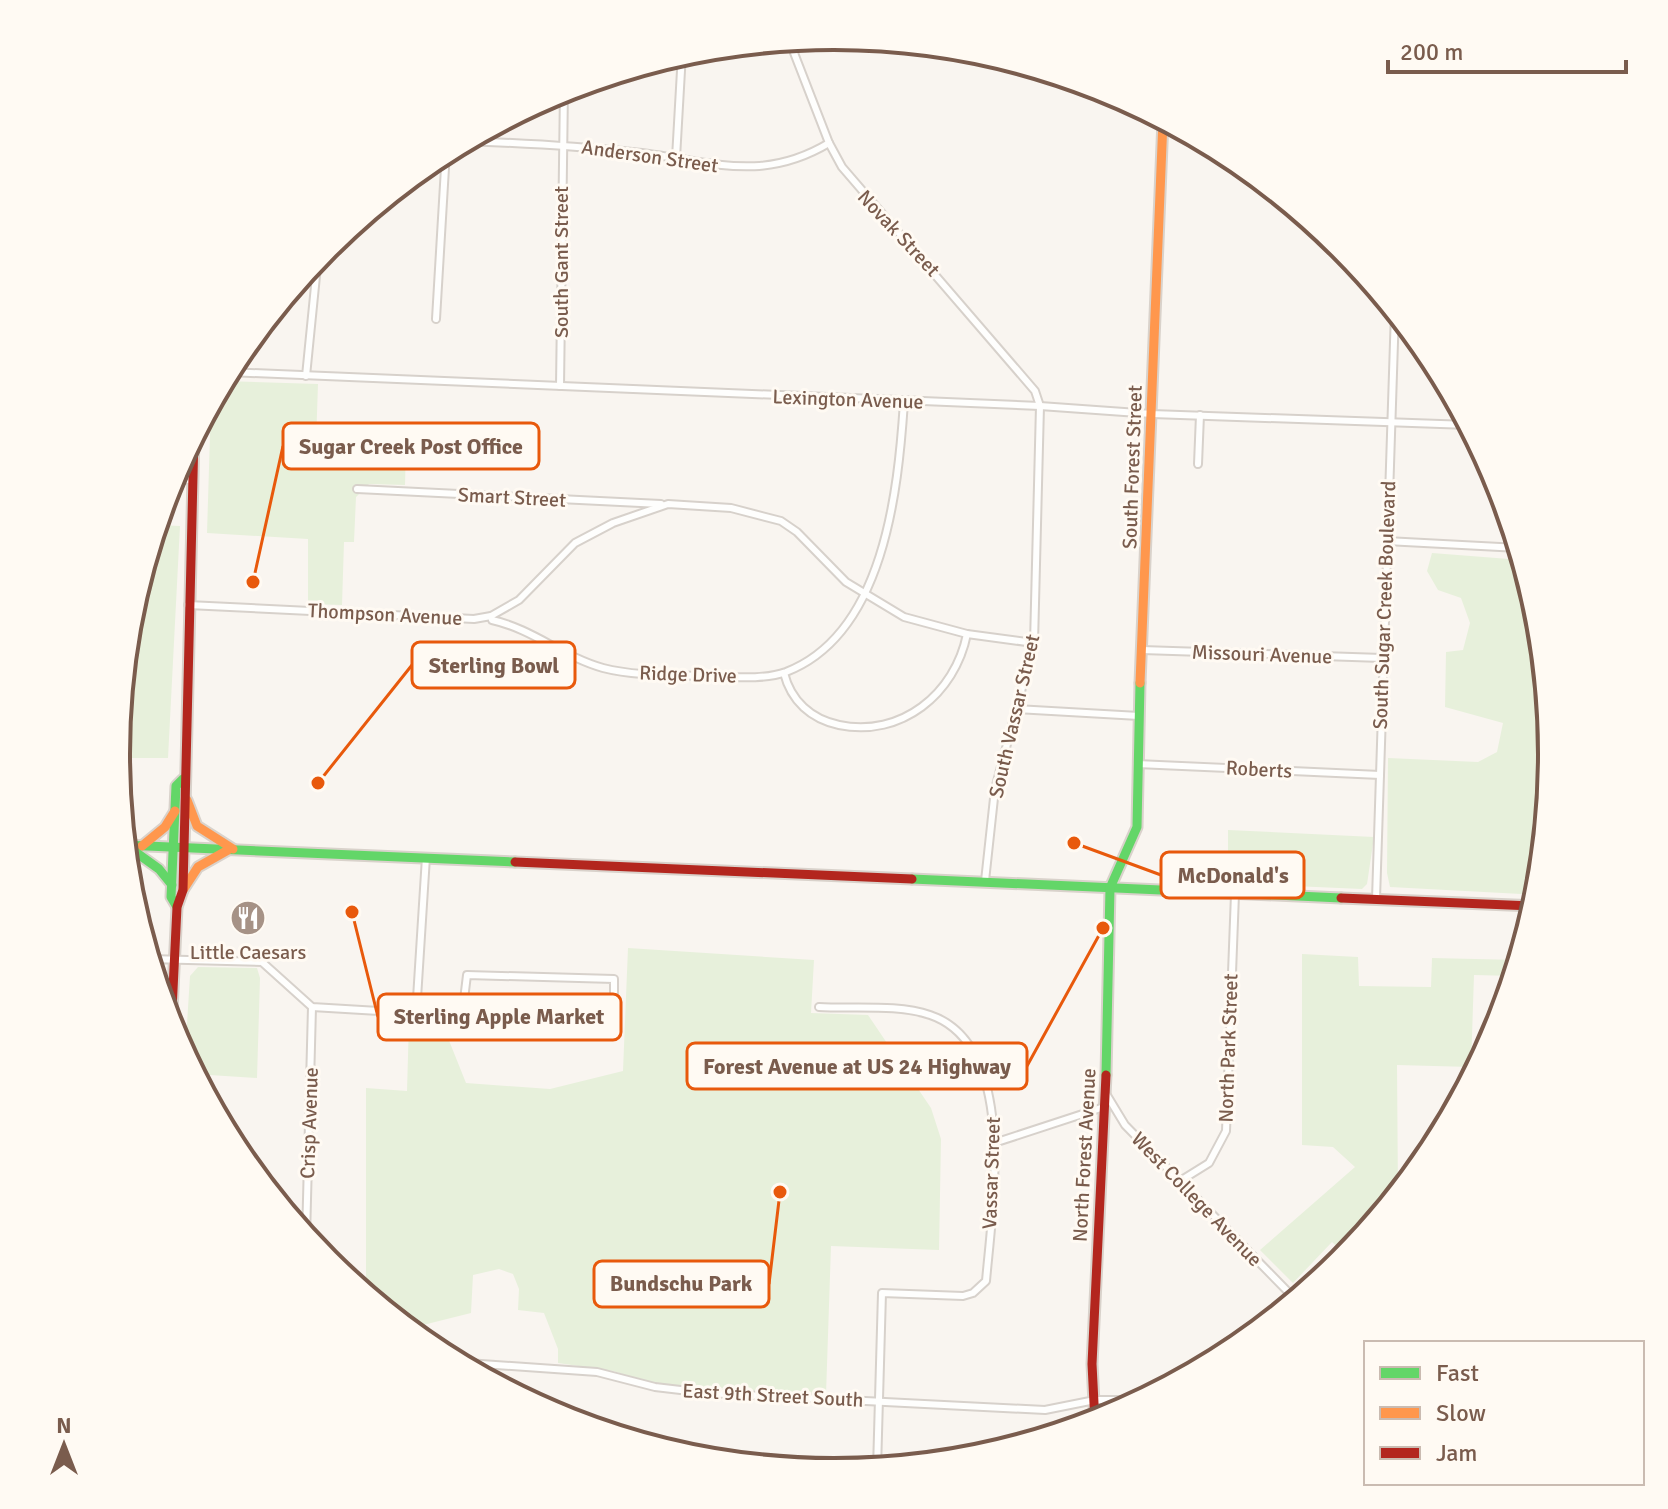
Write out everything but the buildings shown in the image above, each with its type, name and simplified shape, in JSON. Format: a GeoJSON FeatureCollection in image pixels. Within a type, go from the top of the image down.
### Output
{"type":"FeatureCollection","features":[{"type":"Feature","properties":{"kind":"main road","name":"South Forest Street"},"geometry":{"type":"LineString","coordinates":[[1110,888],[1136,830],[1138,816],[1137,764],[1163,132]]}},
{"type":"Feature","properties":{"kind":"main road"},"geometry":{"type":"LineString","coordinates":[[183,890],[187,786],[183,779],[193,463]]}},
{"type":"Feature","properties":{"kind":"main road"},"geometry":{"type":"LineString","coordinates":[[177,907],[171,897],[173,847],[176,786],[183,779]]}},
{"type":"Feature","properties":{"kind":"main road"},"geometry":{"type":"LineString","coordinates":[[187,800],[197,826],[232,850]]}},
{"type":"Feature","properties":{"kind":"main road"},"geometry":{"type":"LineString","coordinates":[[142,846],[165,827],[175,811]]}},
{"type":"Feature","properties":{"kind":"main road"},"geometry":{"type":"LineString","coordinates":[[136,846],[1522,905]]}},
{"type":"Feature","properties":{"kind":"main road"},"geometry":{"type":"LineString","coordinates":[[173,996],[177,907],[183,890],[198,867],[232,850]]}},
{"type":"Feature","properties":{"kind":"main road"},"geometry":{"type":"LineString","coordinates":[[137,854],[159,869],[172,885]]}},
{"type":"Feature","properties":{"kind":"main road","name":"North Forest Avenue"},"geometry":{"type":"LineString","coordinates":[[1095,1408],[1092,1364],[1105,1092],[1110,888]]}},
{"type":"Feature","properties":{"kind":"street","name":"Novak Street"},"geometry":{"type":"LineString","coordinates":[[794,52],[829,143],[856,186],[952,290],[1035,391],[1040,406]]}},
{"type":"Feature","properties":{"kind":"street"},"geometry":{"type":"LineString","coordinates":[[676,158],[681,68]]}},
{"type":"Feature","properties":{"kind":"street","name":"South Gant Street"},"geometry":{"type":"LineString","coordinates":[[560,386],[563,104]]}},
{"type":"Feature","properties":{"kind":"street","name":"Anderson Street"},"geometry":{"type":"LineString","coordinates":[[486,142],[562,145],[756,168],[782,165],[829,143]]}},
{"type":"Feature","properties":{"kind":"street"},"geometry":{"type":"LineString","coordinates":[[436,319],[445,168]]}},
{"type":"Feature","properties":{"kind":"street"},"geometry":{"type":"LineString","coordinates":[[306,376],[316,277]]}},
{"type":"Feature","properties":{"kind":"street","name":"South Sugar Creek Boulevard"},"geometry":{"type":"LineString","coordinates":[[1376,899],[1394,328]]}},
{"type":"Feature","properties":{"kind":"street","name":"Lexington Avenue"},"geometry":{"type":"LineString","coordinates":[[242,373],[1456,425]]}},
{"type":"Feature","properties":{"kind":"street","name":"Ridge Drive"},"geometry":{"type":"LineString","coordinates":[[491,616],[492,620],[520,626],[583,661],[606,669],[727,676],[784,673],[835,639],[851,618],[863,593],[894,506],[904,402]]}},
{"type":"Feature","properties":{"kind":"street","name":"South Vassar Street"},"geometry":{"type":"LineString","coordinates":[[985,881],[995,789],[1034,643],[1040,406]]}},
{"type":"Feature","properties":{"kind":"street"},"geometry":{"type":"LineString","coordinates":[[1198,464],[1200,415]]}},
{"type":"Feature","properties":{"kind":"street"},"geometry":{"type":"LineString","coordinates":[[185,480],[192,480]]}},
{"type":"Feature","properties":{"kind":"street","name":"Smart Street"},"geometry":{"type":"LineString","coordinates":[[357,489],[668,504]]}},
{"type":"Feature","properties":{"kind":"street","name":"Thompson Avenue"},"geometry":{"type":"LineString","coordinates":[[188,605],[474,619],[491,616],[519,600],[575,543],[613,523],[668,504],[731,508],[781,521],[863,593],[904,617],[967,634],[1034,643]]}},
{"type":"Feature","properties":{"kind":"street"},"geometry":{"type":"LineString","coordinates":[[1386,541],[1507,547]]}},
{"type":"Feature","properties":{"kind":"street"},"geometry":{"type":"LineString","coordinates":[[784,673],[794,697],[814,717],[848,727],[885,725],[913,713],[940,691],[957,668],[967,634]]}},
{"type":"Feature","properties":{"kind":"street","name":"Missouri Avenue"},"geometry":{"type":"LineString","coordinates":[[1142,650],[1382,658]]}},
{"type":"Feature","properties":{"kind":"street"},"geometry":{"type":"LineString","coordinates":[[1016,709],[1139,716]]}},
{"type":"Feature","properties":{"kind":"street","name":"Roberts"},"geometry":{"type":"LineString","coordinates":[[1137,764],[1380,775]]}},
{"type":"Feature","properties":{"kind":"street"},"geometry":{"type":"LineString","coordinates":[[416,1014],[426,857]]}},
{"type":"Feature","properties":{"kind":"street","name":"North Park Street"},"geometry":{"type":"LineString","coordinates":[[1180,1181],[1209,1163],[1226,1131],[1235,894]]}},
{"type":"Feature","properties":{"kind":"street"},"geometry":{"type":"LineString","coordinates":[[161,960],[262,962],[312,1007],[462,1016],[497,1026],[614,1028],[614,979],[467,975],[462,1016]]}},
{"type":"Feature","properties":{"kind":"street","name":"Crisp Avenue"},"geometry":{"type":"LineString","coordinates":[[306,1222],[312,1007]]}},
{"type":"Feature","properties":{"kind":"street","name":"Vassar Street"},"geometry":{"type":"LineString","coordinates":[[819,1007],[921,1012],[942,1021],[971,1050],[985,1075],[994,1108],[986,1281],[977,1290],[963,1296],[882,1293],[879,1401]]}},
{"type":"Feature","properties":{"kind":"street","name":"West College Avenue"},"geometry":{"type":"LineString","coordinates":[[1105,1092],[1125,1125],[1289,1292]]}},
{"type":"Feature","properties":{"kind":"street"},"geometry":{"type":"LineString","coordinates":[[994,1143],[1104,1107]]}},
{"type":"Feature","properties":{"kind":"street","name":"East 9th Street South"},"geometry":{"type":"LineString","coordinates":[[480,1364],[597,1372],[655,1387],[706,1393],[1045,1410],[1095,1400],[1115,1400]]}},
{"type":"Feature","properties":{"kind":"street"},"geometry":{"type":"LineString","coordinates":[[877,1457],[879,1401]]}},
{"type":"Feature","properties":{"kind":"green space"},"geometry":{"type":"Polygon","coordinates":[[[237,381],[318,384],[316,443],[406,446],[405,485],[369,484],[356,497],[354,542],[344,542],[342,605],[308,604],[308,539],[207,533],[210,428],[237,381]]]}},
{"type":"Feature","properties":{"kind":"green space"},"geometry":{"type":"Polygon","coordinates":[[[168,525],[180,526],[168,758],[130,758],[130,754],[131,708],[143,617],[168,525]]]}},
{"type":"Feature","properties":{"kind":"green space"},"geometry":{"type":"Polygon","coordinates":[[[1432,553],[1510,559],[1525,617],[1537,708],[1537,801],[1524,894],[1390,887],[1387,873],[1388,758],[1478,762],[1497,752],[1503,723],[1445,707],[1446,652],[1463,650],[1470,623],[1461,598],[1438,590],[1427,571],[1432,553]]]}},
{"type":"Feature","properties":{"kind":"green space"},"geometry":{"type":"Polygon","coordinates":[[[1228,830],[1374,837],[1367,884],[1362,889],[1228,883],[1228,830]]]}},
{"type":"Feature","properties":{"kind":"green space"},"geometry":{"type":"Polygon","coordinates":[[[628,948],[814,960],[811,1013],[868,1015],[931,1108],[941,1139],[939,1250],[831,1246],[826,1395],[654,1384],[613,1371],[558,1363],[558,1349],[544,1313],[518,1310],[519,1289],[513,1274],[499,1269],[473,1275],[471,1313],[422,1325],[366,1281],[366,1088],[407,1091],[409,1021],[442,1023],[466,1083],[550,1089],[623,1071],[628,948]]]}},
{"type":"Feature","properties":{"kind":"green space"},"geometry":{"type":"Polygon","coordinates":[[[1302,954],[1358,957],[1359,986],[1431,987],[1432,958],[1507,960],[1503,976],[1474,975],[1471,1054],[1466,1067],[1397,1065],[1398,1176],[1338,1247],[1332,1242],[1293,1283],[1260,1250],[1355,1167],[1333,1147],[1302,1145],[1302,954]]]}},
{"type":"Feature","properties":{"kind":"green space"},"geometry":{"type":"Polygon","coordinates":[[[198,967],[257,968],[260,978],[257,1078],[207,1075],[187,1032],[190,976],[198,967]]]}},
{"type":"Feature","properties":{"kind":"traffic: fast"},"geometry":{"type":"LineString","coordinates":[[1106,1075],[1110,888],[1137,827],[1140,683]]}},
{"type":"Feature","properties":{"kind":"traffic: fast"},"geometry":{"type":"LineString","coordinates":[[177,907],[171,897],[176,786],[183,779]]}},
{"type":"Feature","properties":{"kind":"traffic: fast"},"geometry":{"type":"LineString","coordinates":[[136,846],[515,862]]}},
{"type":"Feature","properties":{"kind":"traffic: fast"},"geometry":{"type":"LineString","coordinates":[[137,853],[159,869],[172,885]]}},
{"type":"Feature","properties":{"kind":"traffic: fast"},"geometry":{"type":"LineString","coordinates":[[912,879],[1341,898]]}},
{"type":"Feature","properties":{"kind":"traffic: slow"},"geometry":{"type":"LineString","coordinates":[[1140,683],[1163,132]]}},
{"type":"Feature","properties":{"kind":"traffic: slow"},"geometry":{"type":"LineString","coordinates":[[187,800],[197,826],[233,849]]}},
{"type":"Feature","properties":{"kind":"traffic: slow"},"geometry":{"type":"LineString","coordinates":[[142,846],[165,827],[175,811]]}},
{"type":"Feature","properties":{"kind":"traffic: slow"},"geometry":{"type":"LineString","coordinates":[[183,890],[198,867],[228,850]]}},
{"type":"Feature","properties":{"kind":"traffic: jam"},"geometry":{"type":"LineString","coordinates":[[173,996],[177,907],[183,890],[193,462]]}},
{"type":"Feature","properties":{"kind":"traffic: jam"},"geometry":{"type":"LineString","coordinates":[[515,862],[912,879]]}},
{"type":"Feature","properties":{"kind":"traffic: jam"},"geometry":{"type":"LineString","coordinates":[[1341,898],[1522,905]]}},
{"type":"Feature","properties":{"kind":"traffic: jam"},"geometry":{"type":"LineString","coordinates":[[1094,1409],[1092,1364],[1106,1075]]}},
{"type":"Feature","properties":{"kind":"place","name":"Sugar Creek Post Office"},"geometry":{"type":"Point","coordinates":[253,582]}},
{"type":"Feature","properties":{"kind":"place","name":"Sterling Bowl"},"geometry":{"type":"Point","coordinates":[318,783]}},
{"type":"Feature","properties":{"kind":"place","name":"McDonald's"},"geometry":{"type":"Point","coordinates":[1074,843]}},
{"type":"Feature","properties":{"kind":"place","name":"Sterling Apple Market"},"geometry":{"type":"Point","coordinates":[352,912]}},
{"type":"Feature","properties":{"kind":"place","name":"Little Caesars"},"geometry":{"type":"Point","coordinates":[248,918]}},
{"type":"Feature","properties":{"kind":"place","name":"Forest Avenue at US 24 Highway"},"geometry":{"type":"Point","coordinates":[1103,928]}},
{"type":"Feature","properties":{"kind":"place","name":"Bundschu Park"},"geometry":{"type":"Point","coordinates":[780,1192]}}]}
